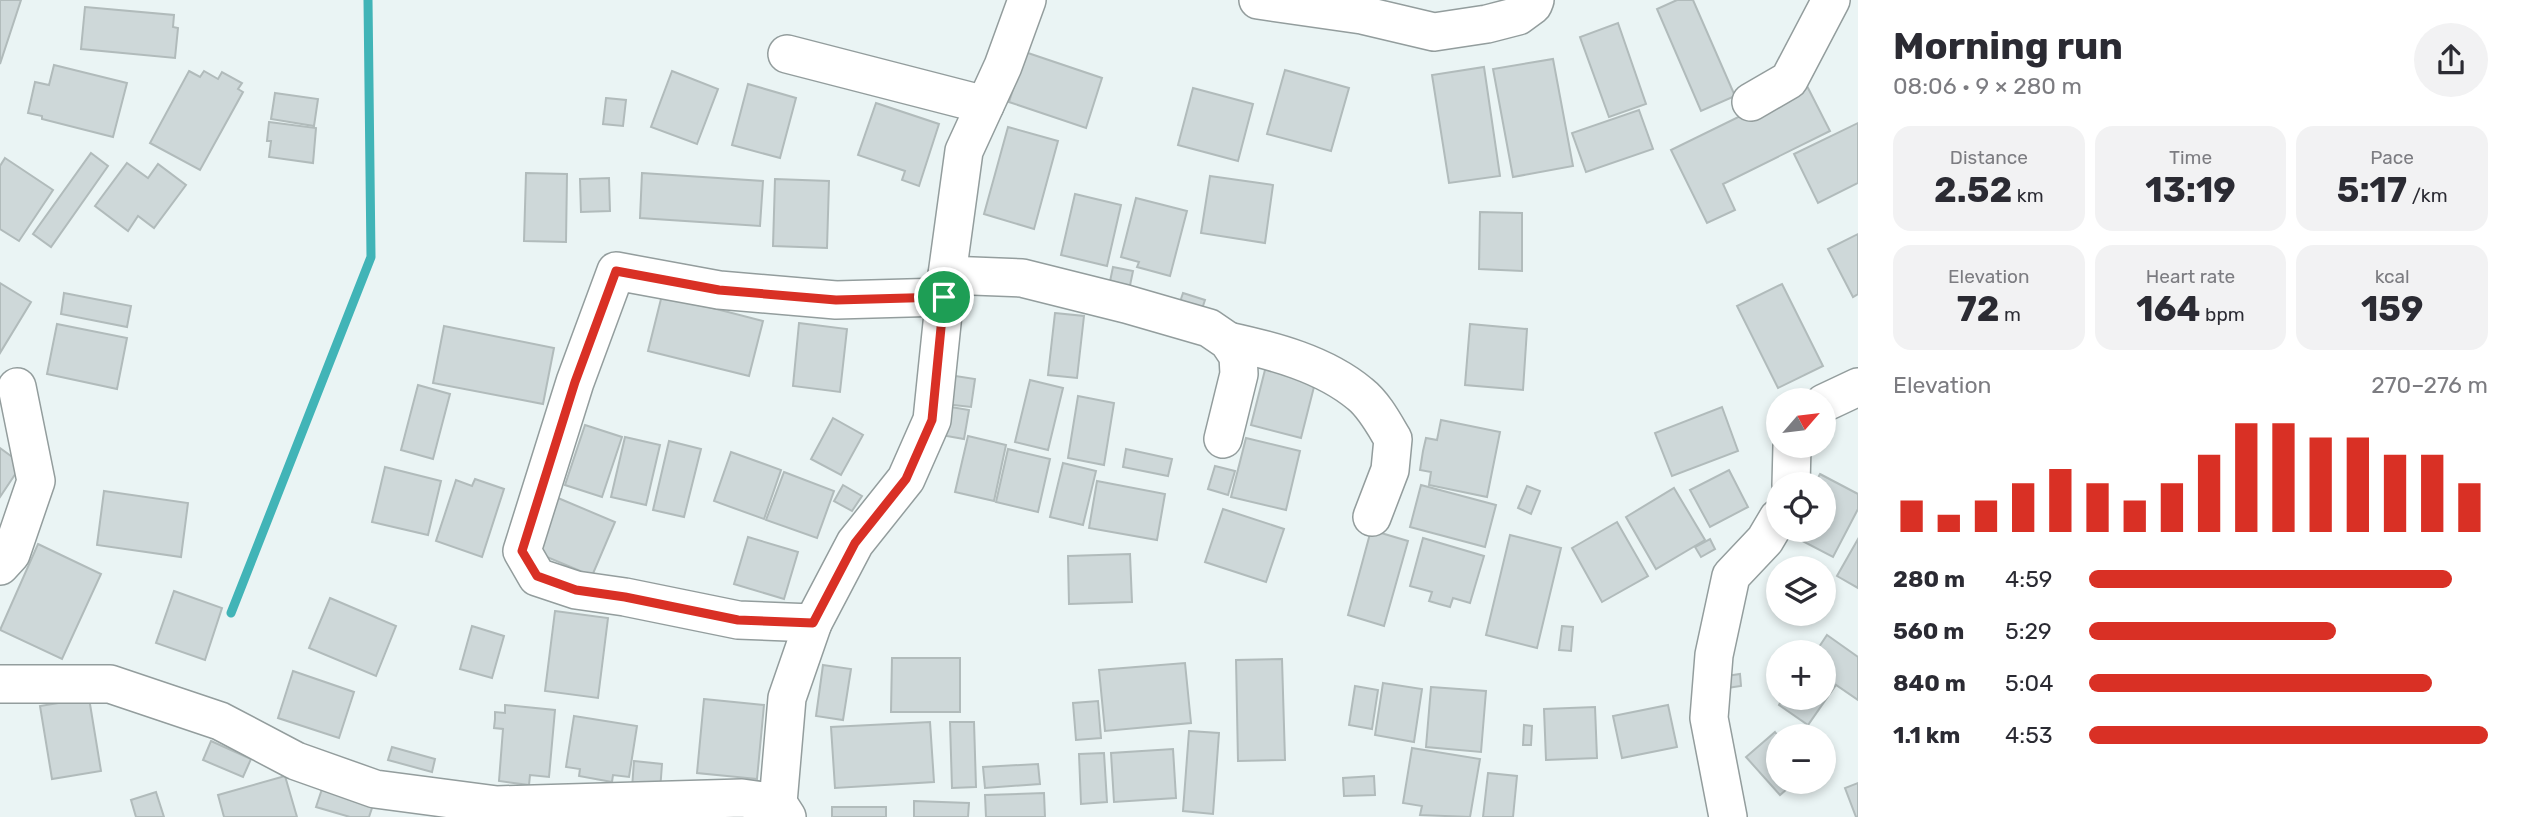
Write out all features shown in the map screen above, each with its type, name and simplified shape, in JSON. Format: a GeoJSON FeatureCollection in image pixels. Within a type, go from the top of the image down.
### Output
{"type":"FeatureCollection","features":[{"type":"Feature","properties":{"kind":"street"},"geometry":{"type":"LineString","coordinates":[[0,684],[110,684],[220,722],[296,761],[375,789],[497,805],[742,798],[782,810],[787,698],[813,623],[855,543],[906,479],[932,420],[964,151],[1003,66],[1027,0]]}},
{"type":"Feature","properties":{"kind":"street"},"geometry":{"type":"LineString","coordinates":[[1258,0],[1362,15],[1434,32],[1518,16],[1533,5],[1535,0]]}},
{"type":"Feature","properties":{"kind":"street"},"geometry":{"type":"LineString","coordinates":[[1751,102],[1789,80],[1831,0]]}},
{"type":"Feature","properties":{"kind":"street"},"geometry":{"type":"LineString","coordinates":[[787,54],[985,105]]}},
{"type":"Feature","properties":{"kind":"street"},"geometry":{"type":"LineString","coordinates":[[813,623],[738,620],[576,590],[537,576],[522,551],[575,382],[616,271],[719,290],[836,300],[1022,278],[1209,328],[1228,341],[1275,352],[1322,371],[1361,395],[1393,439],[1390,470],[1372,517]]}},
{"type":"Feature","properties":{"kind":"street"},"geometry":{"type":"LineString","coordinates":[[1223,439],[1239,374],[1238,356],[1228,341]]}},
{"type":"Feature","properties":{"kind":"street"},"geometry":{"type":"LineString","coordinates":[[0,566],[11,554],[36,481],[17,387]]}},
{"type":"Feature","properties":{"kind":"street"},"geometry":{"type":"LineString","coordinates":[[1836,397],[1858,387]]}},
{"type":"Feature","properties":{"kind":"street"},"geometry":{"type":"LineString","coordinates":[[1728,817],[1709,718],[1714,655],[1731,576],[1766,538]]}},
{"type":"Feature","properties":{"kind":"building"},"geometry":{"type":"Polygon","coordinates":[[[0,0],[21,0],[0,64],[0,0]]]}},
{"type":"Feature","properties":{"kind":"building"},"geometry":{"type":"Polygon","coordinates":[[[1677,0],[1693,0],[1735,96],[1701,111],[1657,9],[1677,0]]]}},
{"type":"Feature","properties":{"kind":"building"},"geometry":{"type":"Polygon","coordinates":[[[85,7],[174,15],[173,27],[178,28],[175,58],[81,49],[85,7]]]}},
{"type":"Feature","properties":{"kind":"building"},"geometry":{"type":"Polygon","coordinates":[[[1618,23],[1646,104],[1609,117],[1580,37],[1618,23]]]}},
{"type":"Feature","properties":{"kind":"building"},"geometry":{"type":"Polygon","coordinates":[[[1025,52],[1102,78],[1086,128],[1009,102],[1025,52]]]}},
{"type":"Feature","properties":{"kind":"building"},"geometry":{"type":"Polygon","coordinates":[[[1553,59],[1573,166],[1513,177],[1493,69],[1553,59]]]}},
{"type":"Feature","properties":{"kind":"building"},"geometry":{"type":"Polygon","coordinates":[[[54,65],[127,83],[113,137],[28,113],[35,82],[49,85],[54,65]]]}},
{"type":"Feature","properties":{"kind":"building"},"geometry":{"type":"Polygon","coordinates":[[[1484,67],[1500,176],[1449,183],[1432,75],[1484,67]]]}},
{"type":"Feature","properties":{"kind":"building"},"geometry":{"type":"Polygon","coordinates":[[[1285,70],[1349,88],[1331,151],[1267,134],[1285,70]]]}},
{"type":"Feature","properties":{"kind":"building"},"geometry":{"type":"Polygon","coordinates":[[[189,71],[200,77],[204,71],[218,79],[222,72],[242,83],[238,89],[243,92],[200,170],[150,143],[189,71]]]}},
{"type":"Feature","properties":{"kind":"building"},"geometry":{"type":"Polygon","coordinates":[[[672,71],[718,89],[697,144],[651,127],[672,71]]]}},
{"type":"Feature","properties":{"kind":"building"},"geometry":{"type":"Polygon","coordinates":[[[748,84],[796,98],[780,158],[732,145],[748,84]]]}},
{"type":"Feature","properties":{"kind":"building"},"geometry":{"type":"Polygon","coordinates":[[[1806,84],[1830,131],[1723,184],[1735,210],[1707,223],[1671,150],[1806,84]]]}},
{"type":"Feature","properties":{"kind":"building"},"geometry":{"type":"Polygon","coordinates":[[[1193,88],[1253,104],[1238,161],[1178,145],[1193,88]]]}},
{"type":"Feature","properties":{"kind":"building"},"geometry":{"type":"Polygon","coordinates":[[[275,93],[318,99],[314,126],[271,119],[275,93]]]}},
{"type":"Feature","properties":{"kind":"building"},"geometry":{"type":"Polygon","coordinates":[[[606,98],[626,100],[623,126],[603,124],[606,98]]]}},
{"type":"Feature","properties":{"kind":"building"},"geometry":{"type":"Polygon","coordinates":[[[876,103],[939,124],[919,186],[902,180],[905,171],[858,155],[876,103]]]}},
{"type":"Feature","properties":{"kind":"building"},"geometry":{"type":"Polygon","coordinates":[[[1639,110],[1653,149],[1586,172],[1572,133],[1639,110]]]}},
{"type":"Feature","properties":{"kind":"building"},"geometry":{"type":"Polygon","coordinates":[[[269,122],[316,128],[313,163],[269,157],[269,122]]]}},
{"type":"Feature","properties":{"kind":"building"},"geometry":{"type":"Polygon","coordinates":[[[1858,123],[1858,183],[1818,203],[1794,154],[1858,123]]]}},
{"type":"Feature","properties":{"kind":"building"},"geometry":{"type":"Polygon","coordinates":[[[1008,127],[1058,141],[1034,229],[984,214],[1008,127]]]}},
{"type":"Feature","properties":{"kind":"building"},"geometry":{"type":"Polygon","coordinates":[[[91,153],[108,166],[51,247],[33,234],[91,153]]]}},
{"type":"Feature","properties":{"kind":"building"},"geometry":{"type":"Polygon","coordinates":[[[5,158],[53,190],[19,241],[0,229],[0,166],[5,158]]]}},
{"type":"Feature","properties":{"kind":"building"},"geometry":{"type":"Polygon","coordinates":[[[127,163],[148,178],[158,164],[186,185],[154,228],[138,216],[128,231],[95,206],[127,163]]]}},
{"type":"Feature","properties":{"kind":"building"},"geometry":{"type":"Polygon","coordinates":[[[526,173],[567,174],[566,242],[524,241],[526,173]]]}},
{"type":"Feature","properties":{"kind":"building"},"geometry":{"type":"Polygon","coordinates":[[[642,173],[763,181],[760,226],[640,218],[642,173]]]}},
{"type":"Feature","properties":{"kind":"building"},"geometry":{"type":"Polygon","coordinates":[[[1210,176],[1273,185],[1265,243],[1201,233],[1210,176]]]}},
{"type":"Feature","properties":{"kind":"building"},"geometry":{"type":"Polygon","coordinates":[[[609,178],[610,211],[581,212],[580,179],[609,178]]]}},
{"type":"Feature","properties":{"kind":"building"},"geometry":{"type":"Polygon","coordinates":[[[775,179],[829,181],[827,248],[773,246],[775,179]]]}},
{"type":"Feature","properties":{"kind":"building"},"geometry":{"type":"Polygon","coordinates":[[[1075,194],[1121,205],[1107,266],[1061,255],[1075,194]]]}},
{"type":"Feature","properties":{"kind":"building"},"geometry":{"type":"Polygon","coordinates":[[[1136,198],[1187,211],[1170,276],[1137,267],[1139,262],[1121,257],[1136,198]]]}},
{"type":"Feature","properties":{"kind":"building"},"geometry":{"type":"Polygon","coordinates":[[[1480,212],[1522,213],[1522,271],[1479,269],[1480,212]]]}},
{"type":"Feature","properties":{"kind":"building"},"geometry":{"type":"Polygon","coordinates":[[[1858,234],[1858,294],[1853,297],[1828,249],[1858,234]]]}},
{"type":"Feature","properties":{"kind":"building"},"geometry":{"type":"Polygon","coordinates":[[[1113,267],[1133,271],[1128,295],[1108,291],[1113,267]]]}},
{"type":"Feature","properties":{"kind":"building"},"geometry":{"type":"Polygon","coordinates":[[[0,283],[31,302],[0,353],[0,283]]]}},
{"type":"Feature","properties":{"kind":"building"},"geometry":{"type":"Polygon","coordinates":[[[1782,284],[1823,366],[1778,388],[1737,306],[1782,284]]]}},
{"type":"Feature","properties":{"kind":"building"},"geometry":{"type":"Polygon","coordinates":[[[64,293],[131,306],[127,327],[61,314],[64,293]]]}},
{"type":"Feature","properties":{"kind":"building"},"geometry":{"type":"Polygon","coordinates":[[[1183,293],[1205,300],[1199,318],[1177,311],[1183,293]]]}},
{"type":"Feature","properties":{"kind":"building"},"geometry":{"type":"Polygon","coordinates":[[[662,295],[763,321],[749,376],[648,351],[662,295]]]}},
{"type":"Feature","properties":{"kind":"building"},"geometry":{"type":"Polygon","coordinates":[[[1055,313],[1084,316],[1077,378],[1048,375],[1055,313]]]}},
{"type":"Feature","properties":{"kind":"building"},"geometry":{"type":"Polygon","coordinates":[[[799,323],[847,329],[840,392],[793,386],[799,323]]]}},
{"type":"Feature","properties":{"kind":"building"},"geometry":{"type":"Polygon","coordinates":[[[57,324],[127,338],[117,389],[47,374],[57,324]]]}},
{"type":"Feature","properties":{"kind":"building"},"geometry":{"type":"Polygon","coordinates":[[[1470,324],[1527,329],[1523,390],[1465,385],[1470,324]]]}},
{"type":"Feature","properties":{"kind":"building"},"geometry":{"type":"Polygon","coordinates":[[[444,326],[554,348],[543,404],[433,383],[444,326]]]}},
{"type":"Feature","properties":{"kind":"building"},"geometry":{"type":"Polygon","coordinates":[[[1267,362],[1317,375],[1301,438],[1251,425],[1267,362]]]}},
{"type":"Feature","properties":{"kind":"building"},"geometry":{"type":"Polygon","coordinates":[[[949,375],[975,379],[971,407],[945,404],[949,375]]]}},
{"type":"Feature","properties":{"kind":"building"},"geometry":{"type":"Polygon","coordinates":[[[1030,380],[1063,388],[1048,450],[1015,442],[1030,380]]]}},
{"type":"Feature","properties":{"kind":"building"},"geometry":{"type":"Polygon","coordinates":[[[418,385],[450,394],[433,459],[401,450],[418,385]]]}},
{"type":"Feature","properties":{"kind":"building"},"geometry":{"type":"Polygon","coordinates":[[[1078,396],[1114,403],[1104,465],[1068,458],[1078,396]]]}},
{"type":"Feature","properties":{"kind":"building"},"geometry":{"type":"Polygon","coordinates":[[[945,406],[969,410],[964,439],[941,435],[945,406]]]}},
{"type":"Feature","properties":{"kind":"building"},"geometry":{"type":"Polygon","coordinates":[[[1722,407],[1738,451],[1672,476],[1655,433],[1722,407]]]}},
{"type":"Feature","properties":{"kind":"building"},"geometry":{"type":"Polygon","coordinates":[[[833,418],[863,435],[841,475],[811,459],[833,418]]]}},
{"type":"Feature","properties":{"kind":"building"},"geometry":{"type":"Polygon","coordinates":[[[1441,420],[1500,432],[1487,497],[1429,485],[1431,472],[1420,470],[1426,438],[1437,440],[1441,420]]]}},
{"type":"Feature","properties":{"kind":"building"},"geometry":{"type":"Polygon","coordinates":[[[585,425],[622,437],[602,497],[565,485],[585,425]]]}},
{"type":"Feature","properties":{"kind":"building"},"geometry":{"type":"Polygon","coordinates":[[[968,436],[1006,445],[994,501],[955,492],[968,436]]]}},
{"type":"Feature","properties":{"kind":"building"},"geometry":{"type":"Polygon","coordinates":[[[625,437],[660,445],[646,505],[611,497],[625,437]]]}},
{"type":"Feature","properties":{"kind":"building"},"geometry":{"type":"Polygon","coordinates":[[[1246,438],[1300,451],[1286,510],[1231,497],[1246,438]]]}},
{"type":"Feature","properties":{"kind":"building"},"geometry":{"type":"Polygon","coordinates":[[[669,441],[701,449],[684,517],[653,510],[669,441]]]}},
{"type":"Feature","properties":{"kind":"building"},"geometry":{"type":"Polygon","coordinates":[[[0,448],[22,464],[0,497],[0,448]]]}},
{"type":"Feature","properties":{"kind":"building"},"geometry":{"type":"Polygon","coordinates":[[[1008,449],[1050,459],[1038,512],[996,502],[1008,449]]]}},
{"type":"Feature","properties":{"kind":"building"},"geometry":{"type":"Polygon","coordinates":[[[1126,449],[1172,459],[1168,476],[1123,467],[1126,449]]]}},
{"type":"Feature","properties":{"kind":"building"},"geometry":{"type":"Polygon","coordinates":[[[731,452],[781,470],[764,519],[714,501],[731,452]]]}},
{"type":"Feature","properties":{"kind":"building"},"geometry":{"type":"Polygon","coordinates":[[[1063,463],[1096,471],[1083,525],[1050,517],[1063,463]]]}},
{"type":"Feature","properties":{"kind":"building"},"geometry":{"type":"Polygon","coordinates":[[[1215,466],[1235,471],[1228,495],[1208,489],[1215,466]]]}},
{"type":"Feature","properties":{"kind":"building"},"geometry":{"type":"Polygon","coordinates":[[[385,467],[441,481],[428,535],[372,522],[385,467]]]}},
{"type":"Feature","properties":{"kind":"building"},"geometry":{"type":"Polygon","coordinates":[[[1729,470],[1748,507],[1710,527],[1690,490],[1729,470]]]}},
{"type":"Feature","properties":{"kind":"building"},"geometry":{"type":"Polygon","coordinates":[[[784,472],[834,491],[817,538],[766,520],[784,472]]]}},
{"type":"Feature","properties":{"kind":"building"},"geometry":{"type":"Polygon","coordinates":[[[475,479],[504,489],[482,557],[436,541],[456,480],[472,486],[475,479]]]}},
{"type":"Feature","properties":{"kind":"building"},"geometry":{"type":"Polygon","coordinates":[[[1097,481],[1165,494],[1157,540],[1089,528],[1097,481]]]}},
{"type":"Feature","properties":{"kind":"building"},"geometry":{"type":"Polygon","coordinates":[[[1836,482],[1858,494],[1858,509],[1834,556],[1804,542],[1836,542],[1836,482]]]}},
{"type":"Feature","properties":{"kind":"building"},"geometry":{"type":"Polygon","coordinates":[[[843,485],[862,496],[852,511],[834,501],[843,485]]]}},
{"type":"Feature","properties":{"kind":"building"},"geometry":{"type":"Polygon","coordinates":[[[1421,485],[1496,505],[1485,547],[1410,527],[1421,485]]]}},
{"type":"Feature","properties":{"kind":"building"},"geometry":{"type":"Polygon","coordinates":[[[1527,486],[1540,491],[1531,514],[1518,508],[1527,486]]]}},
{"type":"Feature","properties":{"kind":"building"},"geometry":{"type":"Polygon","coordinates":[[[1674,488],[1705,540],[1656,569],[1626,517],[1674,488]]]}},
{"type":"Feature","properties":{"kind":"building"},"geometry":{"type":"Polygon","coordinates":[[[104,491],[188,503],[181,557],[97,545],[104,491]]]}},
{"type":"Feature","properties":{"kind":"building"},"geometry":{"type":"Polygon","coordinates":[[[558,498],[615,522],[592,576],[535,552],[558,498]]]}},
{"type":"Feature","properties":{"kind":"building"},"geometry":{"type":"Polygon","coordinates":[[[1223,509],[1284,529],[1266,582],[1205,562],[1223,509]]]}},
{"type":"Feature","properties":{"kind":"building"},"geometry":{"type":"Polygon","coordinates":[[[1617,522],[1648,576],[1602,602],[1572,548],[1617,522]]]}},
{"type":"Feature","properties":{"kind":"building"},"geometry":{"type":"Polygon","coordinates":[[[1371,530],[1408,541],[1384,626],[1348,615],[1371,530]]]}},
{"type":"Feature","properties":{"kind":"building"},"geometry":{"type":"Polygon","coordinates":[[[1510,535],[1561,548],[1537,648],[1486,635],[1510,535]]]}},
{"type":"Feature","properties":{"kind":"building"},"geometry":{"type":"Polygon","coordinates":[[[748,537],[798,552],[784,599],[734,584],[748,537]]]}},
{"type":"Feature","properties":{"kind":"building"},"geometry":{"type":"Polygon","coordinates":[[[1423,538],[1484,556],[1470,603],[1453,598],[1450,607],[1439,604],[1429,601],[1432,592],[1410,586],[1423,538]]]}},
{"type":"Feature","properties":{"kind":"building"},"geometry":{"type":"Polygon","coordinates":[[[1710,539],[1715,549],[1701,557],[1695,547],[1710,539]]]}},
{"type":"Feature","properties":{"kind":"building"},"geometry":{"type":"Polygon","coordinates":[[[1858,539],[1858,588],[1837,576],[1858,539]]]}},
{"type":"Feature","properties":{"kind":"building"},"geometry":{"type":"Polygon","coordinates":[[[38,544],[101,574],[62,659],[0,630],[38,544]]]}},
{"type":"Feature","properties":{"kind":"building"},"geometry":{"type":"Polygon","coordinates":[[[1130,554],[1132,602],[1069,604],[1068,556],[1130,554]]]}},
{"type":"Feature","properties":{"kind":"building"},"geometry":{"type":"Polygon","coordinates":[[[174,591],[222,608],[205,660],[156,643],[174,591]]]}},
{"type":"Feature","properties":{"kind":"building"},"geometry":{"type":"Polygon","coordinates":[[[330,598],[396,626],[376,676],[309,648],[330,598]]]}},
{"type":"Feature","properties":{"kind":"building"},"geometry":{"type":"Polygon","coordinates":[[[555,611],[608,618],[598,698],[545,691],[555,611]]]}},
{"type":"Feature","properties":{"kind":"building"},"geometry":{"type":"Polygon","coordinates":[[[472,626],[504,636],[492,678],[460,669],[472,626]]]}},
{"type":"Feature","properties":{"kind":"building"},"geometry":{"type":"Polygon","coordinates":[[[1562,626],[1573,627],[1571,651],[1559,650],[1562,626]]]}},
{"type":"Feature","properties":{"kind":"building"},"geometry":{"type":"Polygon","coordinates":[[[1836,641],[1858,657],[1858,700],[1836,685],[1836,641]]]}},
{"type":"Feature","properties":{"kind":"building"},"geometry":{"type":"Polygon","coordinates":[[[892,658],[960,658],[960,712],[891,712],[892,658]]]}},
{"type":"Feature","properties":{"kind":"building"},"geometry":{"type":"Polygon","coordinates":[[[1282,659],[1285,760],[1238,761],[1236,660],[1282,659]]]}},
{"type":"Feature","properties":{"kind":"building"},"geometry":{"type":"Polygon","coordinates":[[[1185,663],[1191,723],[1105,731],[1099,670],[1185,663]]]}},
{"type":"Feature","properties":{"kind":"building"},"geometry":{"type":"Polygon","coordinates":[[[823,665],[851,669],[843,720],[816,716],[823,665]]]}},
{"type":"Feature","properties":{"kind":"building"},"geometry":{"type":"Polygon","coordinates":[[[293,671],[354,692],[339,738],[278,718],[293,671]]]}},
{"type":"Feature","properties":{"kind":"building"},"geometry":{"type":"Polygon","coordinates":[[[1740,674],[1741,686],[1727,688],[1726,676],[1740,674]]]}},
{"type":"Feature","properties":{"kind":"building"},"geometry":{"type":"Polygon","coordinates":[[[1383,683],[1422,689],[1414,742],[1375,735],[1383,683]]]}},
{"type":"Feature","properties":{"kind":"building"},"geometry":{"type":"Polygon","coordinates":[[[1355,686],[1378,690],[1372,729],[1349,725],[1355,686]]]}},
{"type":"Feature","properties":{"kind":"building"},"geometry":{"type":"Polygon","coordinates":[[[1431,687],[1486,691],[1481,752],[1426,747],[1431,687]]]}},
{"type":"Feature","properties":{"kind":"building"},"geometry":{"type":"Polygon","coordinates":[[[89,698],[101,771],[52,779],[40,706],[89,698]]]}},
{"type":"Feature","properties":{"kind":"building"},"geometry":{"type":"Polygon","coordinates":[[[704,699],[764,705],[757,779],[697,773],[704,699]]]}},
{"type":"Feature","properties":{"kind":"building"},"geometry":{"type":"Polygon","coordinates":[[[1098,701],[1101,738],[1076,740],[1073,703],[1098,701]]]}},
{"type":"Feature","properties":{"kind":"building"},"geometry":{"type":"Polygon","coordinates":[[[505,705],[555,710],[549,777],[530,775],[529,785],[499,781],[503,729],[494,728],[495,712],[505,713],[505,705]]]}},
{"type":"Feature","properties":{"kind":"building"},"geometry":{"type":"Polygon","coordinates":[[[1668,705],[1677,747],[1622,758],[1613,716],[1668,705]]]}},
{"type":"Feature","properties":{"kind":"building"},"geometry":{"type":"Polygon","coordinates":[[[1595,707],[1597,758],[1546,760],[1544,709],[1595,707]]]}},
{"type":"Feature","properties":{"kind":"building"},"geometry":{"type":"Polygon","coordinates":[[[1786,710],[1818,710],[1807,724],[1786,710]]]}},
{"type":"Feature","properties":{"kind":"building"},"geometry":{"type":"Polygon","coordinates":[[[574,716],[637,726],[629,777],[613,775],[612,782],[579,776],[580,769],[566,767],[574,716]]]}},
{"type":"Feature","properties":{"kind":"building"},"geometry":{"type":"Polygon","coordinates":[[[930,722],[934,782],[835,788],[831,727],[930,722]]]}},
{"type":"Feature","properties":{"kind":"building"},"geometry":{"type":"Polygon","coordinates":[[[950,722],[974,722],[976,787],[952,788],[950,722]]]}},
{"type":"Feature","properties":{"kind":"building"},"geometry":{"type":"Polygon","coordinates":[[[1524,725],[1532,726],[1531,745],[1523,745],[1524,725]]]}},
{"type":"Feature","properties":{"kind":"building"},"geometry":{"type":"Polygon","coordinates":[[[1189,731],[1219,733],[1213,814],[1183,811],[1189,731]]]}},
{"type":"Feature","properties":{"kind":"building"},"geometry":{"type":"Polygon","coordinates":[[[1766,740],[1766,779],[1746,757],[1766,740]]]}},
{"type":"Feature","properties":{"kind":"building"},"geometry":{"type":"Polygon","coordinates":[[[211,741],[251,759],[243,777],[203,760],[211,741]]]}},
{"type":"Feature","properties":{"kind":"building"},"geometry":{"type":"Polygon","coordinates":[[[392,747],[435,759],[432,772],[388,760],[392,747]]]}},
{"type":"Feature","properties":{"kind":"building"},"geometry":{"type":"Polygon","coordinates":[[[1412,748],[1480,759],[1470,817],[1420,815],[1422,806],[1403,803],[1412,748]]]}},
{"type":"Feature","properties":{"kind":"building"},"geometry":{"type":"Polygon","coordinates":[[[1173,749],[1176,798],[1114,802],[1111,753],[1173,749]]]}},
{"type":"Feature","properties":{"kind":"building"},"geometry":{"type":"Polygon","coordinates":[[[1104,753],[1107,802],[1081,804],[1079,754],[1104,753]]]}},
{"type":"Feature","properties":{"kind":"building"},"geometry":{"type":"Polygon","coordinates":[[[634,761],[662,764],[660,791],[632,788],[634,761]]]}},
{"type":"Feature","properties":{"kind":"building"},"geometry":{"type":"Polygon","coordinates":[[[1038,764],[1040,784],[985,788],[983,767],[1038,764]]]}},
{"type":"Feature","properties":{"kind":"building"},"geometry":{"type":"Polygon","coordinates":[[[1488,773],[1517,776],[1513,817],[1483,817],[1488,773]]]}},
{"type":"Feature","properties":{"kind":"building"},"geometry":{"type":"Polygon","coordinates":[[[285,776],[297,817],[224,817],[218,795],[285,776]]]}},
{"type":"Feature","properties":{"kind":"building"},"geometry":{"type":"Polygon","coordinates":[[[1374,776],[1375,795],[1344,796],[1343,778],[1374,776]]]}},
{"type":"Feature","properties":{"kind":"building"},"geometry":{"type":"Polygon","coordinates":[[[1858,783],[1858,817],[1856,817],[1845,788],[1858,783]]]}},
{"type":"Feature","properties":{"kind":"building"},"geometry":{"type":"Polygon","coordinates":[[[323,786],[374,802],[369,817],[350,817],[316,807],[323,786]]]}},
{"type":"Feature","properties":{"kind":"building"},"geometry":{"type":"Polygon","coordinates":[[[156,792],[164,817],[136,817],[131,800],[156,792]]]}},
{"type":"Feature","properties":{"kind":"building"},"geometry":{"type":"Polygon","coordinates":[[[1044,793],[1045,817],[986,817],[985,795],[1044,793]]]}},
{"type":"Feature","properties":{"kind":"building"},"geometry":{"type":"Polygon","coordinates":[[[914,801],[969,803],[968,817],[914,817],[914,801]]]}},
{"type":"Feature","properties":{"kind":"building"},"geometry":{"type":"Polygon","coordinates":[[[832,807],[886,807],[886,817],[832,817],[832,807]]]}},
{"type":"Feature","properties":{"kind":"waterway"},"geometry":{"type":"LineString","coordinates":[[231,613],[371,257],[368,0]]}},
{"type":"Feature","properties":{"kind":"route"},"geometry":{"type":"LineString","coordinates":[[616,271],[719,290],[836,300],[944,297],[932,420],[906,479],[855,543],[813,623],[738,620],[576,590],[537,576],[522,551],[575,382],[616,271]]}}]}
